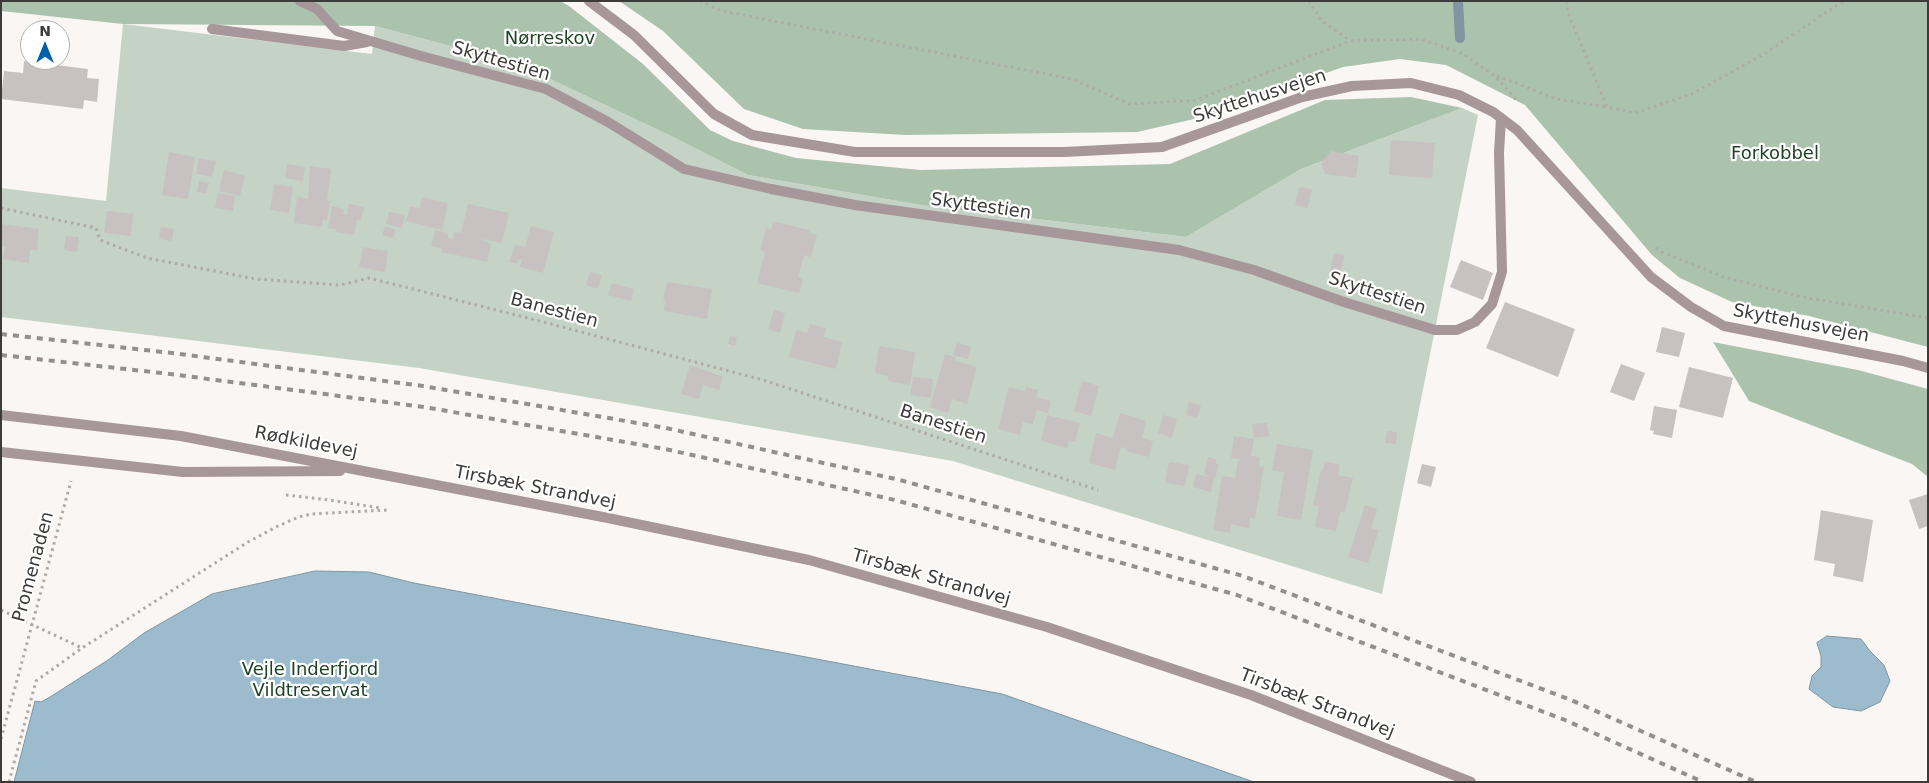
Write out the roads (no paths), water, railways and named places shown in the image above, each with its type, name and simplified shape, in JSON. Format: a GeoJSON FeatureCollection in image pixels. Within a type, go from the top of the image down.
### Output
{"type":"FeatureCollection","features":[{"type":"Feature","properties":{"kind":"street","name":"Skyttestien"},"geometry":{"type":"LineString","coordinates":[[300,1],[317,9],[337,31],[546,89],[608,122],[684,169],[771,190],[855,205],[1066,236],[1179,250],[1254,270],[1344,302],[1435,330],[1457,330],[1475,322],[1492,304],[1502,272],[1499,154],[1501,118]]}},
{"type":"Feature","properties":{"kind":"street","name":"Skyttehusvejen"},"geometry":{"type":"LineString","coordinates":[[589,1],[634,35],[714,114],[752,135],[855,152],[1064,152],[1162,147],[1302,97],[1352,86],[1411,83],[1459,95],[1493,112],[1516,130],[1652,277],[1691,307],[1724,326],[1903,361],[1928,368]]}},
{"type":"Feature","properties":{"kind":"street"},"geometry":{"type":"LineString","coordinates":[[212,29],[344,46],[370,41]]}},
{"type":"Feature","properties":{"kind":"street","name":"Rødkildevej"},"geometry":{"type":"LineString","coordinates":[[1,415],[181,436],[363,471]]}},
{"type":"Feature","properties":{"kind":"street","name":"Rødkildevej"},"geometry":{"type":"LineString","coordinates":[[1,452],[183,472],[363,471]]}},
{"type":"Feature","properties":{"kind":"street","name":"Tirsbæk Strandvej"},"geometry":{"type":"LineString","coordinates":[[363,471],[608,518],[828,566],[1046,627],[1251,695],[1471,782]]}},
{"type":"Feature","properties":{"kind":"water","name":"Vejle Inderfjord Vildtreservat"},"geometry":{"type":"Polygon","coordinates":[[[315,571],[369,572],[414,583],[1002,694],[1254,782],[14,782],[35,701],[41,702],[50,697],[108,660],[144,633],[212,594],[315,571]]]}},
{"type":"Feature","properties":{"kind":"water"},"geometry":{"type":"Polygon","coordinates":[[[1827,636],[1861,639],[1884,665],[1890,681],[1880,702],[1861,711],[1833,707],[1809,689],[1812,676],[1821,667],[1821,656],[1817,643],[1827,636]]]}},
{"type":"Feature","properties":{"kind":"waterway"},"geometry":{"type":"LineString","coordinates":[[1458,1],[1460,38]]}},
{"type":"Feature","properties":{"kind":"railway"},"geometry":{"type":"LineString","coordinates":[[1,334],[172,353],[423,386],[666,428],[900,480],[1243,576],[1571,700],[1756,782]]}},
{"type":"Feature","properties":{"kind":"railway"},"geometry":{"type":"LineString","coordinates":[[1,355],[170,374],[424,407],[665,449],[895,500],[1237,595],[1565,720],[1703,782]]}},
{"type":"Feature","properties":{"kind":"park label","name":"Nørreskov"},"geometry":{"type":"Point","coordinates":[550,39]}},
{"type":"Feature","properties":{"kind":"park label","name":"Forkobbel"},"geometry":{"type":"Point","coordinates":[1775,154]}}]}
